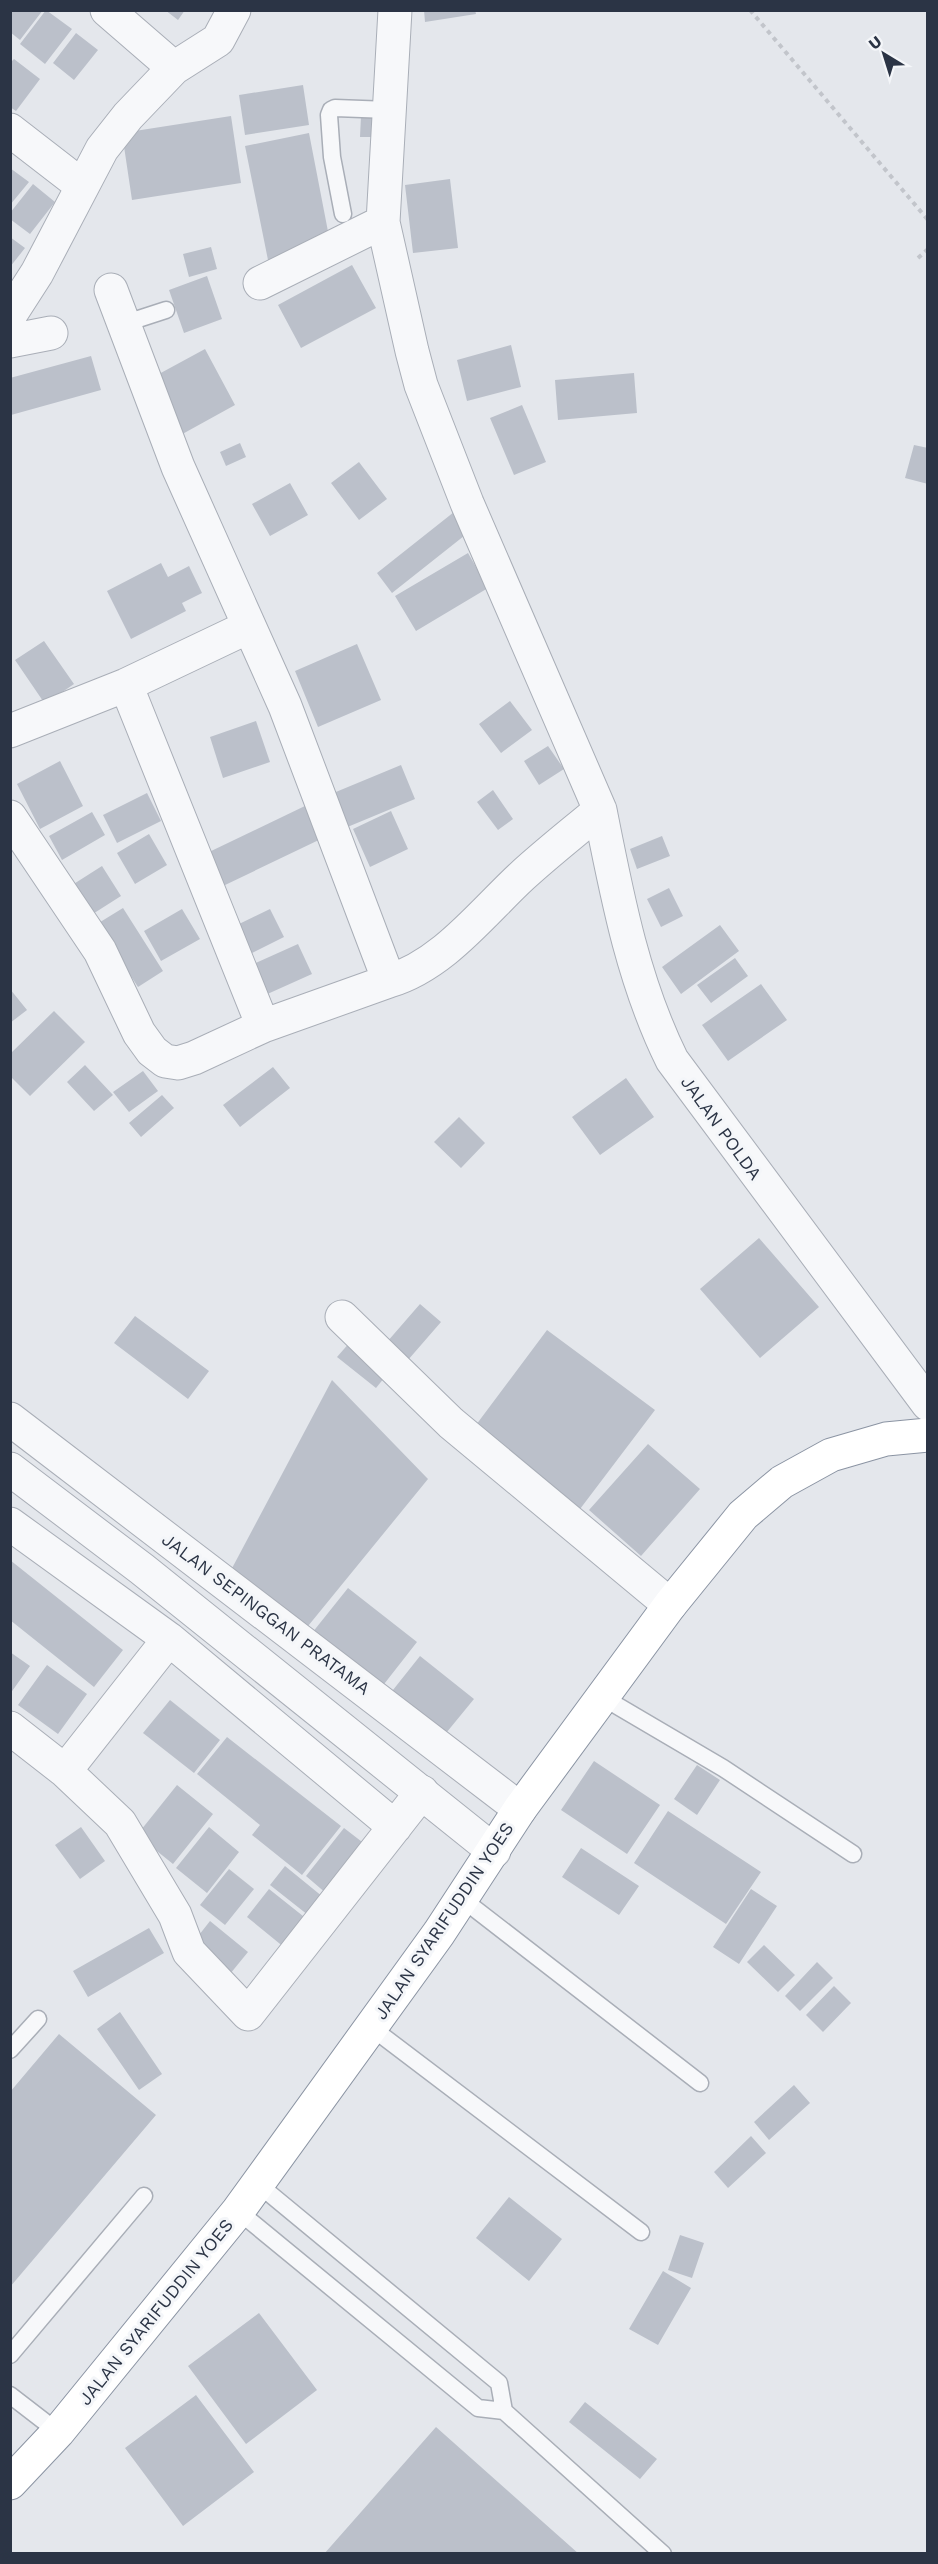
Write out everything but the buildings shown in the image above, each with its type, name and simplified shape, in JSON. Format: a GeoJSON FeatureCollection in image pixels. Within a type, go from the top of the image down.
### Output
{"type":"FeatureCollection","features":[{"type":"Feature","properties":{"kind":"highway","name":"JALAN SYARIFUDDIN YOES"},"geometry":{"type":"LineString","coordinates":[[15,2471],[58,2432],[258,2184],[372,2028],[494,1851],[520,1809],[604,1698],[670,1605],[743,1515],[782,1482],[831,1455],[886,1439],[927,1435]]}},
{"type":"Feature","properties":{"kind":"street"},"geometry":{"type":"LineString","coordinates":[[107,10],[174,68]]}},
{"type":"Feature","properties":{"kind":"street"},"geometry":{"type":"LineString","coordinates":[[10,315],[60,232],[81,186],[102,149],[128,116],[174,68],[218,40],[234,10]]}},
{"type":"Feature","properties":{"kind":"street","name":"JALAN POLDA"},"geometry":{"type":"LineString","coordinates":[[395,10],[383,222],[421,385],[467,503],[600,810],[623,925],[652,1018],[672,1060],[927,1404]]}},
{"type":"Feature","properties":{"kind":"street"},"geometry":{"type":"LineString","coordinates":[[10,130],[81,186]]}},
{"type":"Feature","properties":{"kind":"street"},"geometry":{"type":"LineString","coordinates":[[260,283],[383,222]]}},
{"type":"Feature","properties":{"kind":"street"},"geometry":{"type":"LineString","coordinates":[[111,290],[177,467],[285,706],[389,981]]}},
{"type":"Feature","properties":{"kind":"street"},"geometry":{"type":"LineString","coordinates":[[10,341],[51,333]]}},
{"type":"Feature","properties":{"kind":"street"},"geometry":{"type":"LineString","coordinates":[[10,731],[126,685],[248,627]]}},
{"type":"Feature","properties":{"kind":"street"},"geometry":{"type":"LineString","coordinates":[[126,685],[263,1026]]}},
{"type":"Feature","properties":{"kind":"street"},"geometry":{"type":"LineString","coordinates":[[10,817],[100,951],[139,1033],[152,1050],[165,1061],[178,1063],[194,1058],[263,1026],[409,975],[435,959],[525,873],[600,810]]}},
{"type":"Feature","properties":{"kind":"street"},"geometry":{"type":"LineString","coordinates":[[342,1317],[451,1423],[670,1605]]}},
{"type":"Feature","properties":{"kind":"street","name":"JALAN SEPINGGAN PRATAMA"},"geometry":{"type":"LineString","coordinates":[[12,1425],[297,1638],[520,1809]]}},
{"type":"Feature","properties":{"kind":"street"},"geometry":{"type":"LineString","coordinates":[[10,1469],[269,1671],[494,1851]]}},
{"type":"Feature","properties":{"kind":"street"},"geometry":{"type":"LineString","coordinates":[[10,1524],[169,1639],[395,1827]]}},
{"type":"Feature","properties":{"kind":"street"},"geometry":{"type":"LineString","coordinates":[[269,1671],[297,1638]]}},
{"type":"Feature","properties":{"kind":"street"},"geometry":{"type":"LineString","coordinates":[[65,1771],[169,1639]]}},
{"type":"Feature","properties":{"kind":"street"},"geometry":{"type":"LineString","coordinates":[[10,1728],[65,1771],[120,1823],[175,1915],[189,1952],[248,2014],[422,1792]]}},
{"type":"Feature","properties":{"kind":"lane"},"geometry":{"type":"LineString","coordinates":[[343,214],[332,157],[329,115],[331,110],[335,108],[389,110]]}},
{"type":"Feature","properties":{"kind":"lane"},"geometry":{"type":"LineString","coordinates":[[123,324],[166,310]]}},
{"type":"Feature","properties":{"kind":"lane"},"geometry":{"type":"LineString","coordinates":[[604,1698],[723,1768],[853,1854]]}},
{"type":"Feature","properties":{"kind":"lane"},"geometry":{"type":"LineString","coordinates":[[461,1898],[700,2083]]}},
{"type":"Feature","properties":{"kind":"lane"},"geometry":{"type":"LineString","coordinates":[[10,2050],[39,2019]]}},
{"type":"Feature","properties":{"kind":"lane"},"geometry":{"type":"LineString","coordinates":[[372,2028],[641,2232]]}},
{"type":"Feature","properties":{"kind":"lane"},"geometry":{"type":"LineString","coordinates":[[258,2184],[499,2383],[504,2411]]}},
{"type":"Feature","properties":{"kind":"lane"},"geometry":{"type":"LineString","coordinates":[[10,2355],[144,2196]]}},
{"type":"Feature","properties":{"kind":"lane"},"geometry":{"type":"LineString","coordinates":[[237,2211],[478,2408],[504,2411],[663,2553]]}},
{"type":"Feature","properties":{"kind":"lane"},"geometry":{"type":"LineString","coordinates":[[10,2395],[58,2432]]}},
{"type":"Feature","properties":{"kind":"path"},"geometry":{"type":"LineString","coordinates":[[750,10],[927,220]]}},
{"type":"Feature","properties":{"kind":"path"},"geometry":{"type":"LineString","coordinates":[[918,258],[927,249]]}}]}
